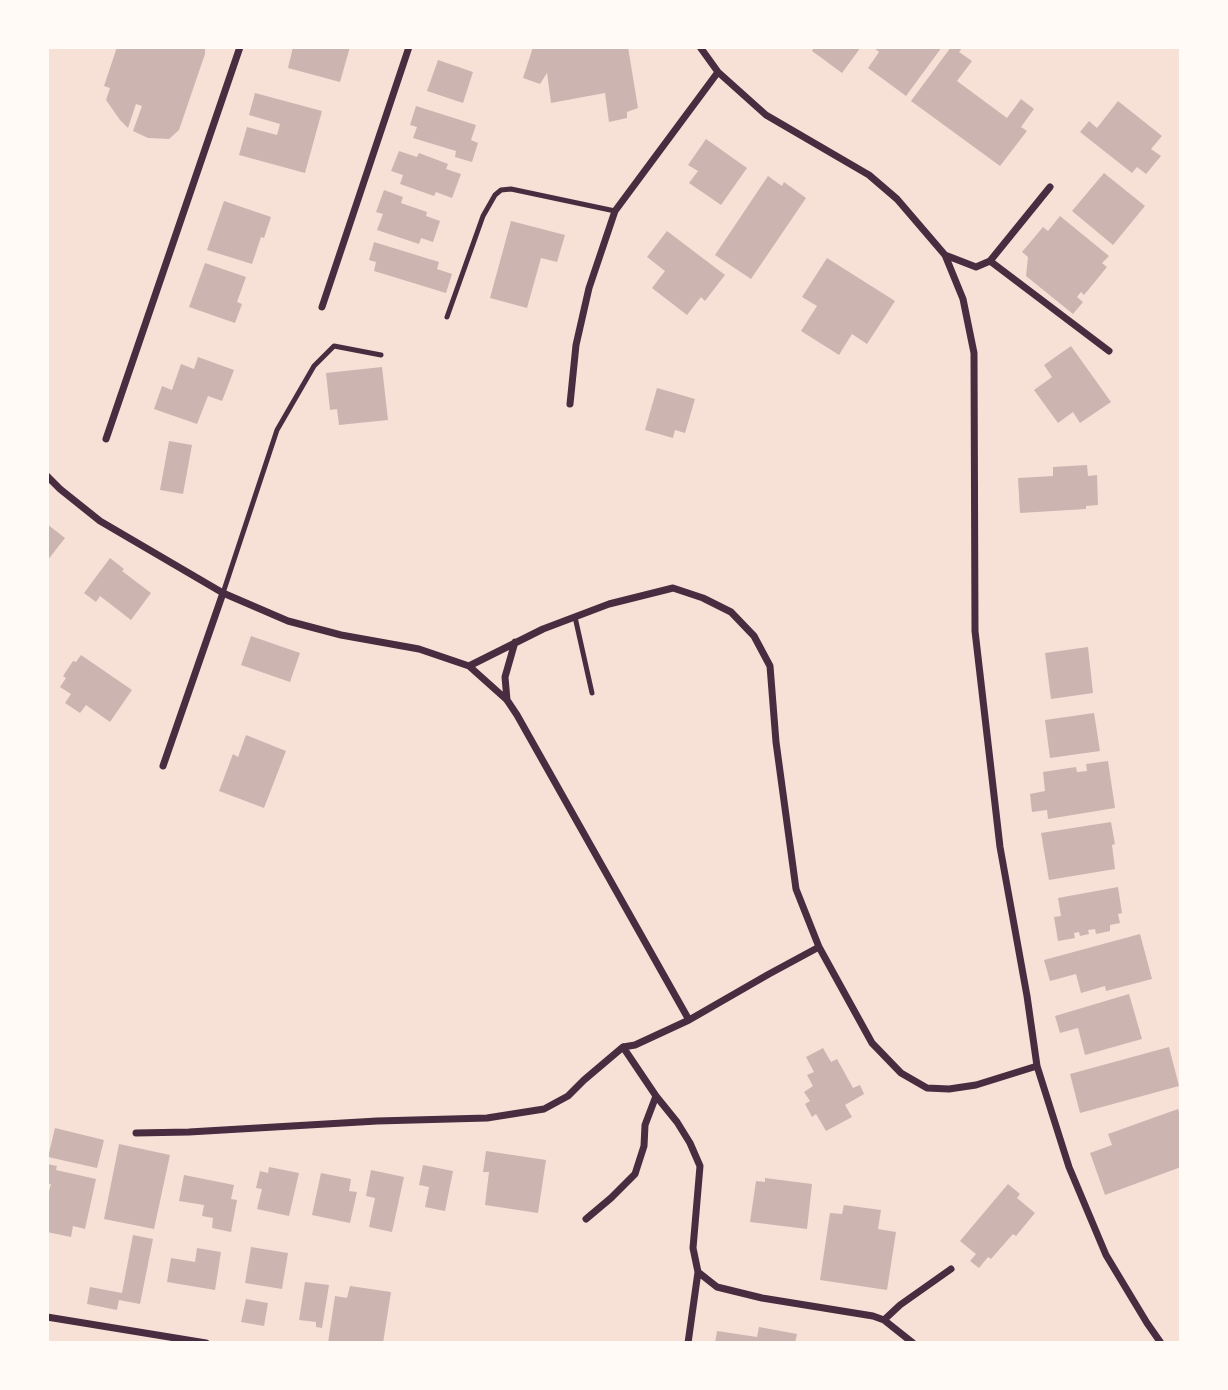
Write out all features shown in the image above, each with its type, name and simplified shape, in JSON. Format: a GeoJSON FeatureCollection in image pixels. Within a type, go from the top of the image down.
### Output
{"type":"FeatureCollection","features":[{"type":"Feature","properties":{"kind":"street"},"geometry":{"type":"LineString","coordinates":[[106,439],[240,47]]}},
{"type":"Feature","properties":{"kind":"street"},"geometry":{"type":"LineString","coordinates":[[322,307],[409,47]]}},
{"type":"Feature","properties":{"kind":"street"},"geometry":{"type":"LineString","coordinates":[[700,47],[718,72],[766,115],[869,175],[897,199],[945,255],[963,299],[974,353],[975,631],[1000,847],[1037,1066],[1069,1167],[1106,1255],[1161,1343]]}},
{"type":"Feature","properties":{"kind":"street"},"geometry":{"type":"LineString","coordinates":[[570,404],[576,345],[589,288],[615,211],[718,72]]}},
{"type":"Feature","properties":{"kind":"street"},"geometry":{"type":"LineString","coordinates":[[945,255],[976,267],[990,261],[1050,187]]}},
{"type":"Feature","properties":{"kind":"street"},"geometry":{"type":"LineString","coordinates":[[990,261],[1109,351]]}},
{"type":"Feature","properties":{"kind":"street"},"geometry":{"type":"LineString","coordinates":[[47,476],[100,521],[223,593],[288,621],[341,635],[419,649],[469,666],[507,700],[689,1020]]}},
{"type":"Feature","properties":{"kind":"street"},"geometry":{"type":"LineString","coordinates":[[469,666],[515,642],[609,604],[673,588],[732,612],[754,636],[770,666],[776,742],[796,889],[819,947],[872,1042],[901,1073],[927,1088],[949,1089],[976,1085],[1037,1066]]}},
{"type":"Feature","properties":{"kind":"street"},"geometry":{"type":"LineString","coordinates":[[163,766],[223,593]]}},
{"type":"Feature","properties":{"kind":"street"},"geometry":{"type":"LineString","coordinates":[[507,700],[505,677],[515,642]]}},
{"type":"Feature","properties":{"kind":"street"},"geometry":{"type":"LineString","coordinates":[[136,1133],[487,1118],[544,1109],[568,1096],[623,1046],[635,1045],[689,1020],[819,947]]}},
{"type":"Feature","properties":{"kind":"street"},"geometry":{"type":"LineString","coordinates":[[623,1046],[677,1122],[700,1166],[694,1248],[698,1272],[688,1343]]}},
{"type":"Feature","properties":{"kind":"street"},"geometry":{"type":"LineString","coordinates":[[586,1219],[635,1174],[644,1146],[645,1125],[656,1096]]}},
{"type":"Feature","properties":{"kind":"street"},"geometry":{"type":"LineString","coordinates":[[884,1320],[951,1269]]}},
{"type":"Feature","properties":{"kind":"street"},"geometry":{"type":"LineString","coordinates":[[698,1272],[717,1287],[762,1298],[873,1316],[884,1320],[913,1343]]}},
{"type":"Feature","properties":{"kind":"street"},"geometry":{"type":"LineString","coordinates":[[47,1317],[206,1343]]}},
{"type":"Feature","properties":{"kind":"lane"},"geometry":{"type":"LineString","coordinates":[[447,317],[483,216],[501,190],[511,189],[615,211]]}},
{"type":"Feature","properties":{"kind":"lane"},"geometry":{"type":"LineString","coordinates":[[223,593],[277,430],[314,366],[334,346],[381,355]]}},
{"type":"Feature","properties":{"kind":"lane"},"geometry":{"type":"LineString","coordinates":[[575,617],[592,694]]}},
{"type":"Feature","properties":{"kind":"building"},"geometry":{"type":"Polygon","coordinates":[[[117,47],[205,47],[179,130],[169,139],[148,138],[133,131],[142,106],[136,104],[128,128],[106,100],[110,88],[104,86],[117,47]]]}},
{"type":"Feature","properties":{"kind":"building"},"geometry":{"type":"Polygon","coordinates":[[[293,47],[350,47],[340,82],[288,68],[293,47]]]}},
{"type":"Feature","properties":{"kind":"building"},"geometry":{"type":"Polygon","coordinates":[[[533,47],[628,47],[638,108],[627,112],[627,118],[609,122],[605,93],[551,103],[547,73],[540,84],[523,78],[533,47]]]}},
{"type":"Feature","properties":{"kind":"building"},"geometry":{"type":"Polygon","coordinates":[[[814,47],[861,47],[842,73],[812,51],[814,47]]]}},
{"type":"Feature","properties":{"kind":"building"},"geometry":{"type":"Polygon","coordinates":[[[873,47],[942,47],[906,96],[868,68],[879,52],[873,47]]]}},
{"type":"Feature","properties":{"kind":"building"},"geometry":{"type":"Polygon","coordinates":[[[951,47],[963,47],[959,52],[972,61],[957,81],[1007,118],[1021,99],[1034,109],[1021,127],[1027,131],[1000,166],[911,101],[951,47]]]}},
{"type":"Feature","properties":{"kind":"building"},"geometry":{"type":"Polygon","coordinates":[[[438,60],[473,72],[463,103],[427,91],[438,60]]]}},
{"type":"Feature","properties":{"kind":"building"},"geometry":{"type":"Polygon","coordinates":[[[255,93],[322,111],[305,173],[239,155],[247,127],[277,135],[280,124],[249,115],[255,93]]]}},
{"type":"Feature","properties":{"kind":"building"},"geometry":{"type":"Polygon","coordinates":[[[1118,101],[1162,136],[1151,149],[1161,156],[1146,174],[1137,167],[1132,173],[1080,132],[1089,121],[1097,128],[1118,101]]]}},
{"type":"Feature","properties":{"kind":"building"},"geometry":{"type":"Polygon","coordinates":[[[416,106],[476,125],[471,140],[478,143],[472,162],[455,157],[456,151],[413,138],[417,127],[410,125],[416,106]]]}},
{"type":"Feature","properties":{"kind":"building"},"geometry":{"type":"Polygon","coordinates":[[[706,139],[747,168],[721,205],[689,183],[698,171],[688,165],[706,139]]]}},
{"type":"Feature","properties":{"kind":"building"},"geometry":{"type":"Polygon","coordinates":[[[399,151],[417,157],[419,153],[448,164],[446,169],[461,174],[452,198],[436,192],[434,196],[400,184],[403,175],[391,171],[399,151]]]}},
{"type":"Feature","properties":{"kind":"building"},"geometry":{"type":"Polygon","coordinates":[[[1104,173],[1145,206],[1113,245],[1072,211],[1104,173]]]}},
{"type":"Feature","properties":{"kind":"building"},"geometry":{"type":"Polygon","coordinates":[[[768,176],[782,186],[784,182],[806,198],[751,279],[715,255],[768,176]]]}},
{"type":"Feature","properties":{"kind":"building"},"geometry":{"type":"Polygon","coordinates":[[[384,190],[403,197],[401,203],[427,212],[426,216],[440,221],[433,242],[421,238],[419,244],[377,230],[383,214],[376,212],[384,190]]]}},
{"type":"Feature","properties":{"kind":"building"},"geometry":{"type":"Polygon","coordinates":[[[224,201],[271,217],[252,264],[207,250],[224,201]]]}},
{"type":"Feature","properties":{"kind":"building"},"geometry":{"type":"Polygon","coordinates":[[[1060,216],[1109,256],[1102,263],[1107,267],[1084,295],[1081,292],[1077,297],[1083,302],[1073,314],[1026,276],[1028,257],[1022,252],[1043,227],[1048,231],[1060,216]]]}},
{"type":"Feature","properties":{"kind":"building"},"geometry":{"type":"Polygon","coordinates":[[[511,221],[565,235],[557,262],[541,258],[527,308],[490,298],[511,221]]]}},
{"type":"Feature","properties":{"kind":"building"},"geometry":{"type":"Polygon","coordinates":[[[667,231],[725,275],[705,301],[701,297],[687,315],[652,288],[665,271],[647,257],[667,231]]]}},
{"type":"Feature","properties":{"kind":"building"},"geometry":{"type":"Polygon","coordinates":[[[374,242],[439,262],[437,269],[452,274],[446,293],[374,271],[376,262],[369,260],[374,242]]]}},
{"type":"Feature","properties":{"kind":"building"},"geometry":{"type":"Polygon","coordinates":[[[827,258],[895,301],[867,344],[852,334],[839,355],[801,331],[817,306],[802,297],[827,258]]]}},
{"type":"Feature","properties":{"kind":"building"},"geometry":{"type":"Polygon","coordinates":[[[205,263],[246,277],[237,302],[242,304],[235,323],[189,307],[205,263]]]}},
{"type":"Feature","properties":{"kind":"building"},"geometry":{"type":"Polygon","coordinates":[[[1071,346],[1111,402],[1080,423],[1073,412],[1058,423],[1034,390],[1052,377],[1044,365],[1071,346]]]}},
{"type":"Feature","properties":{"kind":"building"},"geometry":{"type":"Polygon","coordinates":[[[198,357],[234,370],[222,401],[208,396],[197,424],[154,409],[162,386],[172,390],[181,364],[194,369],[198,357]]]}},
{"type":"Feature","properties":{"kind":"building"},"geometry":{"type":"Polygon","coordinates":[[[382,367],[388,420],[339,425],[337,409],[330,410],[326,373],[382,367]]]}},
{"type":"Feature","properties":{"kind":"building"},"geometry":{"type":"Polygon","coordinates":[[[657,388],[695,399],[685,433],[675,430],[673,438],[645,430],[657,388]]]}},
{"type":"Feature","properties":{"kind":"building"},"geometry":{"type":"Polygon","coordinates":[[[169,441],[192,445],[183,494],[160,490],[169,441]]]}},
{"type":"Feature","properties":{"kind":"building"},"geometry":{"type":"Polygon","coordinates":[[[1087,465],[1088,476],[1097,475],[1098,505],[1086,506],[1086,509],[1020,513],[1018,478],[1053,476],[1053,467],[1087,465]]]}},
{"type":"Feature","properties":{"kind":"building"},"geometry":{"type":"Polygon","coordinates":[[[47,524],[65,538],[47,561],[47,524]]]}},
{"type":"Feature","properties":{"kind":"building"},"geometry":{"type":"Polygon","coordinates":[[[110,558],[151,593],[131,620],[100,596],[96,602],[84,593],[110,558]]]}},
{"type":"Feature","properties":{"kind":"building"},"geometry":{"type":"Polygon","coordinates":[[[251,636],[300,653],[290,682],[241,665],[251,636]]]}},
{"type":"Feature","properties":{"kind":"building"},"geometry":{"type":"Polygon","coordinates":[[[1088,647],[1093,693],[1051,699],[1045,653],[1088,647]]]}},
{"type":"Feature","properties":{"kind":"building"},"geometry":{"type":"Polygon","coordinates":[[[81,655],[132,690],[110,722],[86,705],[80,713],[65,703],[71,694],[60,687],[66,678],[63,676],[73,661],[76,662],[81,655]]]}},
{"type":"Feature","properties":{"kind":"building"},"geometry":{"type":"Polygon","coordinates":[[[1094,713],[1100,751],[1050,758],[1045,720],[1094,713]]]}},
{"type":"Feature","properties":{"kind":"building"},"geometry":{"type":"Polygon","coordinates":[[[246,735],[286,751],[264,808],[219,791],[233,754],[238,757],[246,735]]]}},
{"type":"Feature","properties":{"kind":"building"},"geometry":{"type":"Polygon","coordinates":[[[1108,761],[1115,808],[1048,819],[1047,810],[1032,812],[1030,794],[1045,791],[1043,772],[1076,767],[1077,772],[1087,771],[1086,764],[1108,761]]]}},
{"type":"Feature","properties":{"kind":"building"},"geometry":{"type":"Polygon","coordinates":[[[1111,822],[1115,844],[1112,845],[1115,869],[1049,880],[1041,833],[1111,822]]]}},
{"type":"Feature","properties":{"kind":"building"},"geometry":{"type":"Polygon","coordinates":[[[1118,887],[1122,913],[1118,914],[1120,923],[1110,925],[1110,931],[1096,934],[1095,929],[1088,930],[1089,934],[1080,936],[1079,932],[1074,933],[1075,938],[1058,941],[1054,917],[1061,916],[1058,898],[1118,887]]]}},
{"type":"Feature","properties":{"kind":"building"},"geometry":{"type":"Polygon","coordinates":[[[1140,934],[1152,979],[1106,991],[1105,986],[1081,993],[1076,974],[1050,981],[1044,960],[1140,934]]]}},
{"type":"Feature","properties":{"kind":"building"},"geometry":{"type":"Polygon","coordinates":[[[1129,994],[1142,1039],[1085,1055],[1078,1028],[1060,1033],[1055,1016],[1129,994]]]}},
{"type":"Feature","properties":{"kind":"building"},"geometry":{"type":"Polygon","coordinates":[[[1169,1047],[1179,1086],[1080,1113],[1070,1074],[1169,1047]]]}},
{"type":"Feature","properties":{"kind":"building"},"geometry":{"type":"Polygon","coordinates":[[[823,1048],[831,1062],[837,1059],[853,1088],[860,1085],[864,1094],[845,1105],[852,1117],[826,1131],[816,1114],[812,1117],[805,1104],[810,1101],[804,1092],[813,1086],[807,1075],[814,1072],[806,1057],[823,1048]]]}},
{"type":"Feature","properties":{"kind":"building"},"geometry":{"type":"Polygon","coordinates":[[[1178,1109],[1181,1117],[1181,1167],[1105,1195],[1090,1153],[1112,1145],[1108,1134],[1178,1109]]]}},
{"type":"Feature","properties":{"kind":"building"},"geometry":{"type":"Polygon","coordinates":[[[55,1128],[104,1140],[97,1168],[48,1157],[55,1128]]]}},
{"type":"Feature","properties":{"kind":"building"},"geometry":{"type":"Polygon","coordinates":[[[119,1144],[170,1155],[154,1229],[104,1219],[119,1144]]]}},
{"type":"Feature","properties":{"kind":"building"},"geometry":{"type":"Polygon","coordinates":[[[486,1151],[546,1160],[538,1213],[485,1205],[489,1172],[483,1172],[486,1151]]]}},
{"type":"Feature","properties":{"kind":"building"},"geometry":{"type":"Polygon","coordinates":[[[47,1164],[57,1166],[56,1170],[96,1179],[85,1229],[73,1226],[71,1237],[47,1232],[47,1198],[51,1184],[47,1184],[47,1164]]]}},
{"type":"Feature","properties":{"kind":"building"},"geometry":{"type":"Polygon","coordinates":[[[423,1165],[453,1171],[445,1211],[425,1207],[429,1187],[419,1185],[423,1165]]]}},
{"type":"Feature","properties":{"kind":"building"},"geometry":{"type":"Polygon","coordinates":[[[269,1167],[299,1173],[289,1216],[257,1209],[262,1189],[256,1188],[260,1171],[268,1173],[269,1167]]]}},
{"type":"Feature","properties":{"kind":"building"},"geometry":{"type":"Polygon","coordinates":[[[371,1170],[404,1177],[392,1232],[369,1227],[375,1198],[366,1196],[371,1170]]]}},
{"type":"Feature","properties":{"kind":"building"},"geometry":{"type":"Polygon","coordinates":[[[321,1173],[351,1179],[349,1191],[357,1192],[350,1223],[312,1215],[321,1173]]]}},
{"type":"Feature","properties":{"kind":"building"},"geometry":{"type":"Polygon","coordinates":[[[184,1175],[234,1185],[231,1199],[237,1200],[231,1232],[212,1228],[213,1218],[202,1216],[204,1205],[179,1201],[184,1175]]]}},
{"type":"Feature","properties":{"kind":"building"},"geometry":{"type":"Polygon","coordinates":[[[765,1178],[812,1184],[807,1229],[750,1222],[756,1181],[765,1182],[765,1178]]]}},
{"type":"Feature","properties":{"kind":"building"},"geometry":{"type":"Polygon","coordinates":[[[1008,1184],[1020,1194],[1017,1198],[1035,1213],[1016,1236],[1013,1234],[991,1259],[988,1257],[979,1268],[970,1261],[976,1254],[960,1241],[1008,1184]]]}},
{"type":"Feature","properties":{"kind":"building"},"geometry":{"type":"Polygon","coordinates":[[[844,1205],[881,1210],[878,1229],[896,1232],[887,1290],[820,1280],[830,1213],[842,1214],[844,1205]]]}},
{"type":"Feature","properties":{"kind":"building"},"geometry":{"type":"Polygon","coordinates":[[[133,1235],[153,1239],[140,1304],[119,1300],[117,1310],[87,1304],[90,1287],[122,1293],[133,1235]]]}},
{"type":"Feature","properties":{"kind":"building"},"geometry":{"type":"Polygon","coordinates":[[[251,1247],[288,1253],[282,1289],[245,1283],[251,1247]]]}},
{"type":"Feature","properties":{"kind":"building"},"geometry":{"type":"Polygon","coordinates":[[[197,1248],[221,1252],[215,1290],[167,1282],[171,1258],[195,1262],[197,1248]]]}},
{"type":"Feature","properties":{"kind":"building"},"geometry":{"type":"Polygon","coordinates":[[[305,1282],[329,1285],[322,1328],[316,1327],[316,1322],[299,1320],[305,1282]]]}},
{"type":"Feature","properties":{"kind":"building"},"geometry":{"type":"Polygon","coordinates":[[[350,1286],[391,1292],[383,1343],[328,1343],[335,1296],[347,1298],[350,1286]]]}},
{"type":"Feature","properties":{"kind":"building"},"geometry":{"type":"Polygon","coordinates":[[[246,1299],[268,1303],[264,1326],[241,1322],[246,1299]]]}},
{"type":"Feature","properties":{"kind":"building"},"geometry":{"type":"Polygon","coordinates":[[[759,1327],[797,1334],[795,1343],[715,1343],[717,1331],[757,1337],[759,1327]]]}}]}
